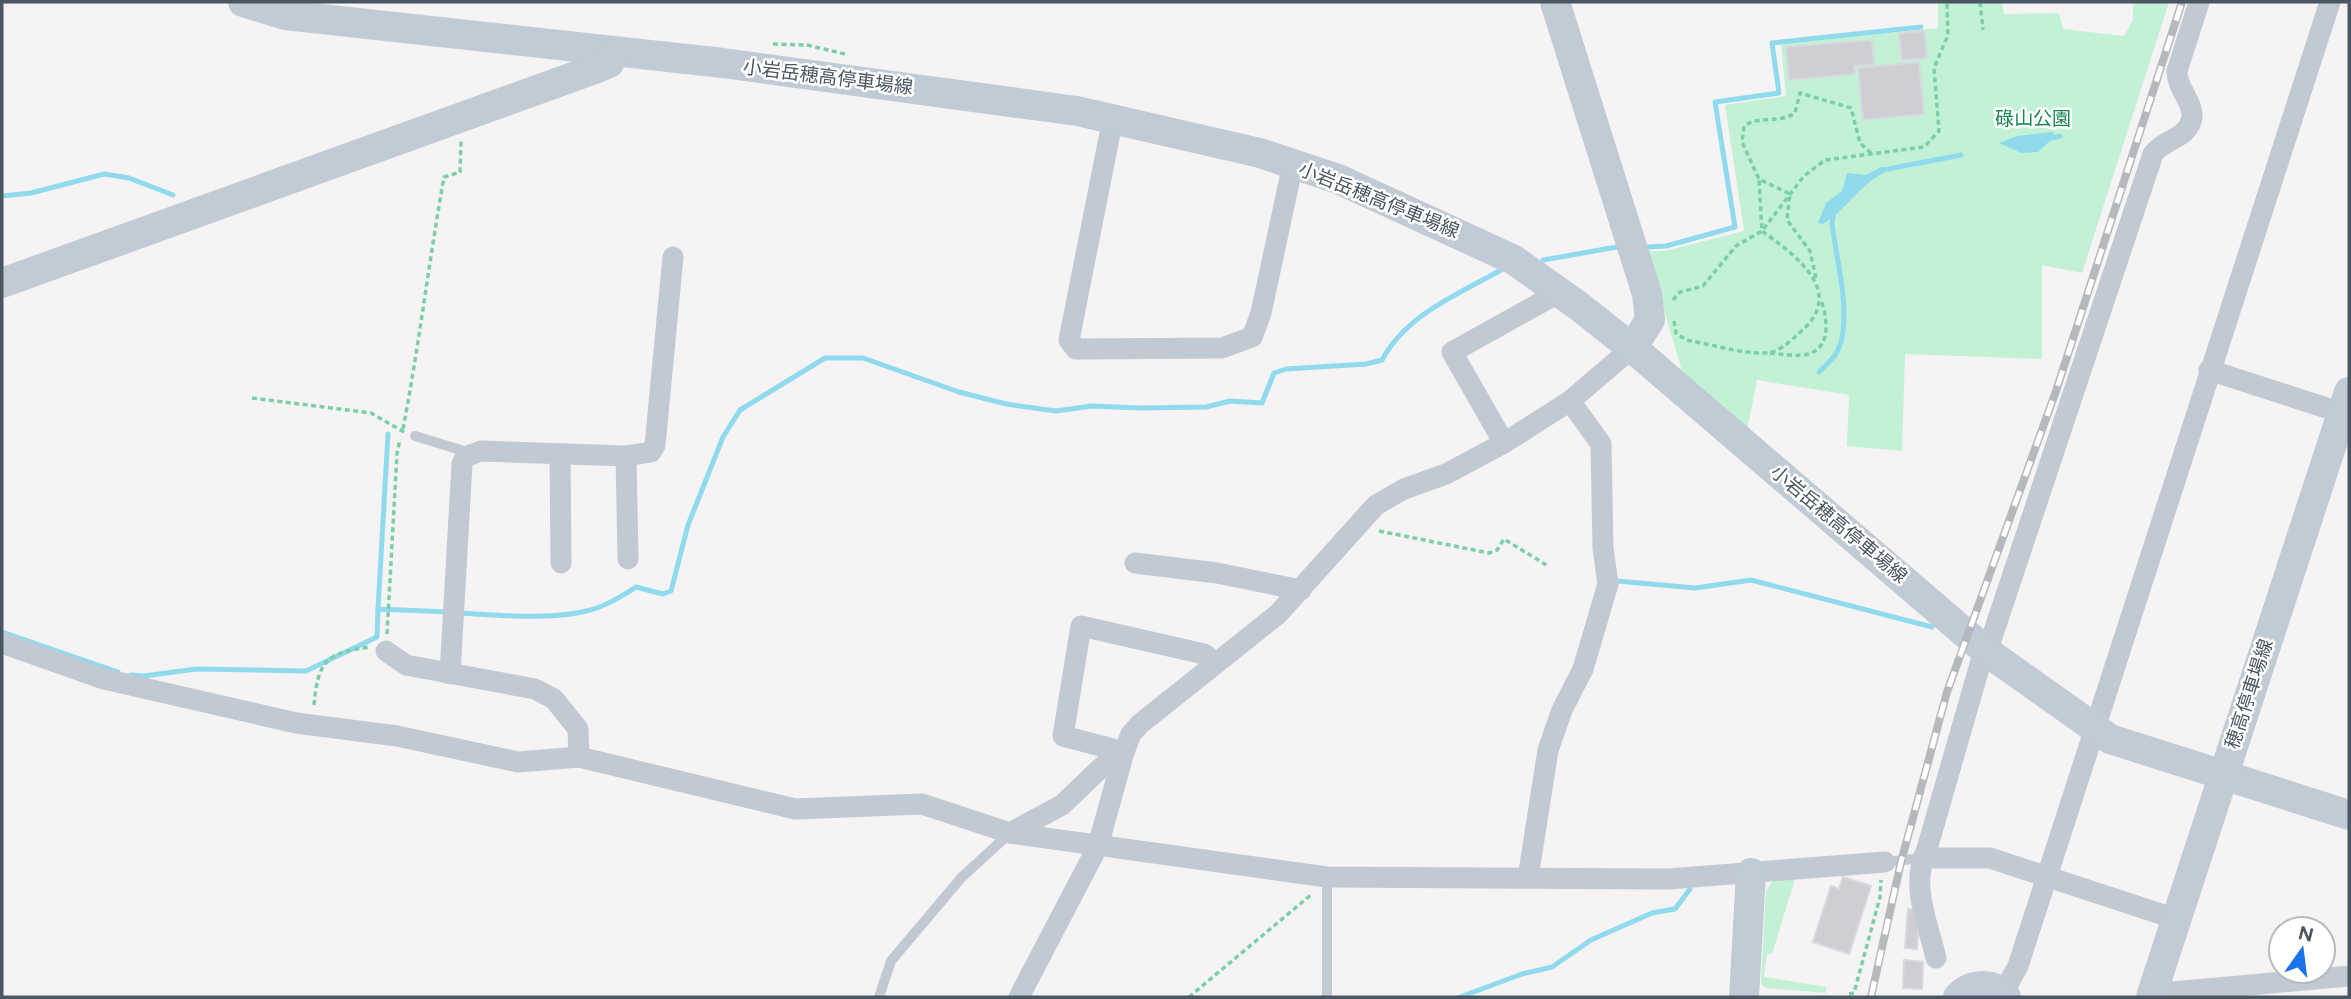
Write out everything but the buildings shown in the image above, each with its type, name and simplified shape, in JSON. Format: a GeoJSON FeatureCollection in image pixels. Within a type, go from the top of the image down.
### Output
{"type":"FeatureCollection","features":[{"type":"Feature","properties":{"kind":"main road","name":"小岩岳穂高停車場線"},"geometry":{"type":"LineString","coordinates":[[243,2],[285,15],[932,90],[1113,118],[1293,164],[1338,179],[1514,260],[1560,292],[1632,348],[1986,651],[2110,739],[2349,815]]}},
{"type":"Feature","properties":{"kind":"main road"},"geometry":{"type":"LineString","coordinates":[[1555,2],[1647,294],[1650,320],[1632,348]]}},
{"type":"Feature","properties":{"kind":"main road"},"geometry":{"type":"LineString","coordinates":[[2,283],[595,69],[609,63],[613,52]]}},
{"type":"Feature","properties":{"kind":"main road","name":"穂高停車場線"},"geometry":{"type":"LineString","coordinates":[[2152,993],[2222,775],[2347,407]]}},
{"type":"Feature","properties":{"kind":"main road"},"geometry":{"type":"LineString","coordinates":[[1744,997],[1751,873]]}},
{"type":"Feature","properties":{"kind":"main road"},"geometry":{"type":"LineString","coordinates":[[1958,997],[1969,988],[1979,986],[2005,995]]}},
{"type":"Feature","properties":{"kind":"street"},"geometry":{"type":"LineString","coordinates":[[1991,640],[2153,154],[2161,144],[2184,131],[2191,121],[2190,101],[2177,80],[2177,71],[2199,2]]}},
{"type":"Feature","properties":{"kind":"street"},"geometry":{"type":"LineString","coordinates":[[2005,995],[2018,966],[2330,2]]}},
{"type":"Feature","properties":{"kind":"street"},"geometry":{"type":"LineString","coordinates":[[1113,118],[1069,340],[1076,349],[1223,348],[1252,337],[1261,313],[1293,164]]}},
{"type":"Feature","properties":{"kind":"street"},"geometry":{"type":"LineString","coordinates":[[450,674],[462,464],[465,457],[481,451],[626,456],[642,456],[650,452],[655,444],[673,257]]}},
{"type":"Feature","properties":{"kind":"street"},"geometry":{"type":"LineString","coordinates":[[1504,443],[1452,352],[1560,292]]}},
{"type":"Feature","properties":{"kind":"street"},"geometry":{"type":"LineString","coordinates":[[1018,997],[1098,846],[1124,752],[1131,734],[1140,724],[1215,662],[1255,634],[1301,590],[1356,526],[1389,496],[1447,474],[1504,443],[1570,401],[1632,348]]}},
{"type":"Feature","properties":{"kind":"street"},"geometry":{"type":"LineString","coordinates":[[2209,370],[2347,407]]}},
{"type":"Feature","properties":{"kind":"street"},"geometry":{"type":"LineString","coordinates":[[1528,878],[1548,750],[1562,710],[1583,669],[1608,584],[1603,548],[1601,444],[1570,401]]}},
{"type":"Feature","properties":{"kind":"street"},"geometry":{"type":"LineString","coordinates":[[560,454],[561,563]]}},
{"type":"Feature","properties":{"kind":"street"},"geometry":{"type":"LineString","coordinates":[[626,456],[628,559]]}},
{"type":"Feature","properties":{"kind":"street"},"geometry":{"type":"LineString","coordinates":[[1135,564],[1217,573],[1301,590]]}},
{"type":"Feature","properties":{"kind":"street"},"geometry":{"type":"LineString","coordinates":[[1124,752],[1063,736],[1081,626],[1204,654],[1215,662]]}},
{"type":"Feature","properties":{"kind":"street"},"geometry":{"type":"LineString","coordinates":[[2,643],[104,679],[296,723],[397,736],[518,762],[579,757],[795,809],[922,804],[1010,833],[1327,879],[1668,879],[1882,863]]}},
{"type":"Feature","properties":{"kind":"street"},"geometry":{"type":"LineString","coordinates":[[386,651],[406,665],[535,690],[554,699],[578,729],[579,757]]}},
{"type":"Feature","properties":{"kind":"street"},"geometry":{"type":"LineString","coordinates":[[1936,958],[1918,881],[1981,661]]}},
{"type":"Feature","properties":{"kind":"street"},"geometry":{"type":"LineString","coordinates":[[1010,833],[1062,805],[1107,762],[1124,752]]}},
{"type":"Feature","properties":{"kind":"street"},"geometry":{"type":"LineString","coordinates":[[1923,858],[1990,858],[2176,919]]}},
{"type":"Feature","properties":{"kind":"street"},"geometry":{"type":"LineString","coordinates":[[2152,993],[2349,976]]}},
{"type":"Feature","properties":{"kind":"lane"},"geometry":{"type":"LineString","coordinates":[[415,436],[461,450],[465,457]]}},
{"type":"Feature","properties":{"kind":"lane"},"geometry":{"type":"LineString","coordinates":[[879,997],[891,961],[961,878],[1010,833]]}},
{"type":"Feature","properties":{"kind":"lane"},"geometry":{"type":"LineString","coordinates":[[1882,863],[1923,858]]}},
{"type":"Feature","properties":{"kind":"lane"},"geometry":{"type":"LineString","coordinates":[[1327,879],[1327,997]]}},
{"type":"Feature","properties":{"kind":"path"},"geometry":{"type":"LineString","coordinates":[[1670,303],[1680,292],[1703,286],[1736,246],[1762,231],[1804,176],[1825,160],[1924,147],[1939,131],[1934,68],[1948,35],[1947,2]]}},
{"type":"Feature","properties":{"kind":"path"},"geometry":{"type":"LineString","coordinates":[[1980,2],[1983,30]]}},
{"type":"Feature","properties":{"kind":"path"},"geometry":{"type":"LineString","coordinates":[[1816,279],[1762,231],[1759,180],[1742,142],[1744,126],[1753,120],[1786,120],[1796,113],[1800,93],[1851,108],[1860,143],[1872,154]]}},
{"type":"Feature","properties":{"kind":"path"},"geometry":{"type":"LineString","coordinates":[[1759,180],[1790,194]]}},
{"type":"Feature","properties":{"kind":"path"},"geometry":{"type":"LineString","coordinates":[[1672,313],[1676,333],[1686,340],[1768,353],[1808,354],[1819,347],[1827,332],[1827,316],[1820,299],[1810,251],[1787,220],[1790,194]]}},
{"type":"Feature","properties":{"kind":"path"},"geometry":{"type":"LineString","coordinates":[[1768,353],[1781,347],[1812,322],[1820,299]]}},
{"type":"Feature","properties":{"kind":"path"},"geometry":{"type":"LineString","coordinates":[[252,398],[371,412],[415,436]]}},
{"type":"Feature","properties":{"kind":"path"},"geometry":{"type":"LineString","coordinates":[[1356,526],[1489,553],[1497,550],[1504,539],[1548,566]]}},
{"type":"Feature","properties":{"kind":"path"},"geometry":{"type":"LineString","coordinates":[[1849,994],[1854,993],[1880,897],[1882,863]]}},
{"type":"Feature","properties":{"kind":"path"},"geometry":{"type":"LineString","coordinates":[[1189,997],[1327,879]]}},
{"type":"Feature","properties":{"kind":"green space","name":"碌山公園"},"geometry":{"type":"Polygon","coordinates":[[[1938,2],[2002,2],[2004,14],[2059,13],[2063,29],[2124,36],[2133,20],[2133,2],[2169,2],[2082,273],[2042,265],[2042,359],[1905,354],[1902,451],[1847,446],[1849,395],[1757,380],[1747,431],[1679,373],[1681,367],[1646,251],[1665,251],[1744,231],[1725,105],[1786,96],[1781,44],[1938,28],[1938,2]]]}},
{"type":"Feature","properties":{"kind":"green space"},"geometry":{"type":"Polygon","coordinates":[[[1795,879],[1772,954],[1767,954],[1764,977],[1826,987],[1826,993],[1765,988],[1761,983],[1766,891],[1773,881],[1795,879]]]}},
{"type":"Feature","properties":{"kind":"water"},"geometry":{"type":"Polygon","coordinates":[[[2053,132],[2054,137],[2038,152],[2021,153],[1999,143],[2017,136],[2053,132]]]}},
{"type":"Feature","properties":{"kind":"water"},"geometry":{"type":"Polygon","coordinates":[[[1881,167],[1895,168],[1872,180],[1833,217],[1823,224],[1818,223],[1826,203],[1842,191],[1847,173],[1866,175],[1881,167]]]}},
{"type":"Feature","properties":{"kind":"waterway"},"geometry":{"type":"LineString","coordinates":[[1647,247],[1666,246],[1735,227],[1715,102],[1779,93],[1772,43],[1921,27]]}},
{"type":"Feature","properties":{"kind":"waterway"},"geometry":{"type":"LineString","coordinates":[[2046,139],[2060,136]]}},
{"type":"Feature","properties":{"kind":"waterway"},"geometry":{"type":"LineString","coordinates":[[1888,169],[1961,155]]}},
{"type":"Feature","properties":{"kind":"waterway"},"geometry":{"type":"LineString","coordinates":[[2,196],[31,193],[104,174],[129,178],[173,195]]}},
{"type":"Feature","properties":{"kind":"waterway"},"geometry":{"type":"LineString","coordinates":[[1819,372],[1838,351],[1843,328],[1843,298],[1832,223],[1834,213]]}},
{"type":"Feature","properties":{"kind":"waterway"},"geometry":{"type":"LineString","coordinates":[[1543,260],[1617,247]]}},
{"type":"Feature","properties":{"kind":"waterway"},"geometry":{"type":"LineString","coordinates":[[459,613],[523,616],[572,614],[600,607],[636,587],[663,594],[671,591],[688,525],[723,437],[740,410],[825,358],[863,358],[959,392],[1006,404],[1056,411],[1092,406],[1206,407],[1230,401],[1262,403],[1274,373],[1286,369],[1366,364],[1382,360],[1392,344],[1419,318],[1501,270]]}},
{"type":"Feature","properties":{"kind":"waterway"},"geometry":{"type":"LineString","coordinates":[[378,609],[388,434]]}},
{"type":"Feature","properties":{"kind":"waterway"},"geometry":{"type":"LineString","coordinates":[[1617,581],[1695,588],[1751,580],[1932,627]]}},
{"type":"Feature","properties":{"kind":"waterway"},"geometry":{"type":"LineString","coordinates":[[131,675],[144,676],[196,669],[306,671],[377,637],[378,609],[449,612]]}},
{"type":"Feature","properties":{"kind":"waterway"},"geometry":{"type":"LineString","coordinates":[[2,632],[118,672]]}},
{"type":"Feature","properties":{"kind":"waterway"},"geometry":{"type":"LineString","coordinates":[[1460,997],[1522,974],[1552,967],[1591,940],[1652,913],[1675,909],[1690,889]]}},
{"type":"Feature","properties":{"kind":"railway"},"geometry":{"type":"LineString","coordinates":[[1871,997],[1901,862],[1947,692],[2056,391],[2182,2]]}}]}
